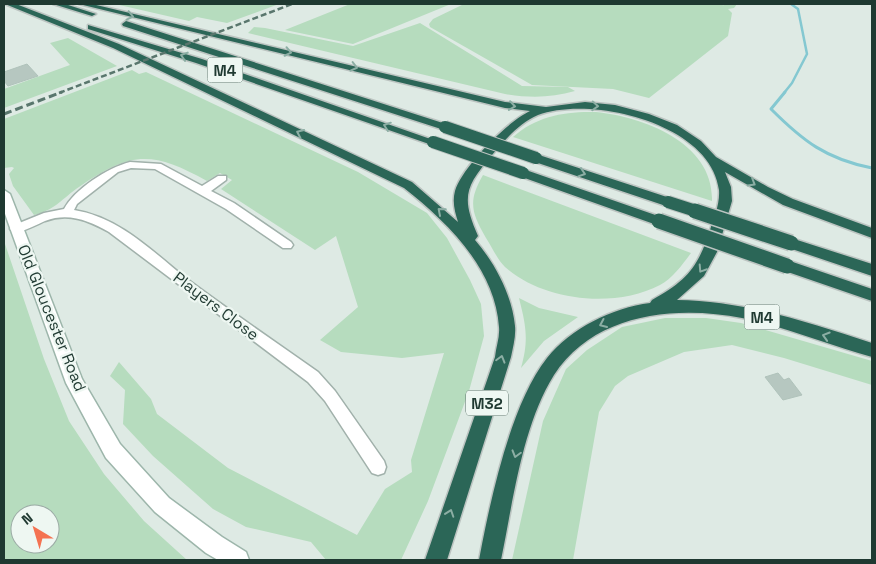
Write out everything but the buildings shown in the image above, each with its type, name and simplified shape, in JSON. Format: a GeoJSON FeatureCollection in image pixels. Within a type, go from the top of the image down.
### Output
{"type":"FeatureCollection","features":[{"type":"Feature","properties":{"kind":"highway","name":"M4"},"geometry":{"type":"LineString","coordinates":[[9,4],[116,46],[408,185],[448,217],[474,247]]}},
{"type":"Feature","properties":{"kind":"highway","name":"M4"},"geometry":{"type":"LineString","coordinates":[[15,4],[200,61],[872,295]]}},
{"type":"Feature","properties":{"kind":"highway","name":"M4"},"geometry":{"type":"LineString","coordinates":[[57,4],[445,127],[872,270]]}},
{"type":"Feature","properties":{"kind":"highway","name":"M4"},"geometry":{"type":"LineString","coordinates":[[83,4],[505,105],[546,110]]}},
{"type":"Feature","properties":{"kind":"highway","name":"M4"},"geometry":{"type":"LineString","coordinates":[[4,10],[79,35],[206,90]]}},
{"type":"Feature","properties":{"kind":"highway","name":"M32"},"geometry":{"type":"LineString","coordinates":[[436,560],[503,357],[507,328],[499,294],[474,247],[460,208],[459,197],[464,183],[507,131],[522,119],[546,110],[574,106],[598,106],[635,113],[677,130],[696,143],[710,158],[721,176],[725,187],[725,203],[708,260],[698,276],[678,293],[649,308],[620,316],[594,328],[569,346],[548,371],[530,406],[490,560]]}},
{"type":"Feature","properties":{"kind":"highway"},"geometry":{"type":"LineString","coordinates":[[710,158],[788,202],[872,233]]}},
{"type":"Feature","properties":{"kind":"highway","name":"M4"},"geometry":{"type":"LineString","coordinates":[[649,308],[686,305],[744,312],[872,350]]}},
{"type":"Feature","properties":{"kind":"main road","name":"Old Gloucester Road"},"geometry":{"type":"LineString","coordinates":[[4,194],[75,383],[113,451],[162,505],[214,546],[238,560]]}},
{"type":"Feature","properties":{"kind":"street"},"geometry":{"type":"LineString","coordinates":[[16,229],[66,212],[73,202],[106,175],[121,167],[130,165],[164,168],[230,206],[287,245]]}},
{"type":"Feature","properties":{"kind":"street"},"geometry":{"type":"LineString","coordinates":[[203,191],[222,178]]}},
{"type":"Feature","properties":{"kind":"street","name":"Players Close"},"geometry":{"type":"LineString","coordinates":[[66,212],[86,216],[131,240],[181,281],[313,377],[330,396],[378,467]]}},
{"type":"Feature","properties":{"kind":"green space"},"geometry":{"type":"Polygon","coordinates":[[[115,4],[279,4],[227,23],[197,17],[189,21],[115,4]]]}},
{"type":"Feature","properties":{"kind":"green space"},"geometry":{"type":"Polygon","coordinates":[[[350,4],[451,4],[353,44],[285,30],[350,4]]]}},
{"type":"Feature","properties":{"kind":"green space"},"geometry":{"type":"Polygon","coordinates":[[[464,4],[721,4],[724,6],[722,4],[737,4],[734,8],[728,9],[732,13],[728,36],[649,98],[613,89],[532,85],[430,27],[429,24],[433,19],[464,4]]]}},
{"type":"Feature","properties":{"kind":"green space"},"geometry":{"type":"Polygon","coordinates":[[[420,23],[522,86],[568,87],[575,91],[540,97],[505,94],[248,33],[254,27],[265,28],[353,46],[420,23]]]}},
{"type":"Feature","properties":{"kind":"green space"},"geometry":{"type":"Polygon","coordinates":[[[68,38],[117,66],[4,108],[4,89],[70,65],[50,43],[68,38]]]}},
{"type":"Feature","properties":{"kind":"green space"},"geometry":{"type":"Polygon","coordinates":[[[132,70],[139,74],[146,72],[358,172],[427,213],[447,238],[481,304],[484,336],[469,391],[428,501],[401,560],[326,560],[311,542],[246,527],[213,509],[153,456],[123,424],[125,390],[110,376],[119,362],[151,399],[157,414],[228,468],[357,535],[385,489],[412,472],[411,460],[444,353],[402,358],[341,352],[320,340],[358,307],[336,236],[315,250],[221,189],[232,180],[220,173],[207,181],[170,164],[154,160],[140,159],[126,162],[95,177],[52,208],[34,215],[13,186],[9,174],[14,168],[4,168],[4,119],[132,70]]]}},
{"type":"Feature","properties":{"kind":"green space"},"geometry":{"type":"Polygon","coordinates":[[[596,112],[635,120],[654,127],[673,137],[689,149],[701,163],[710,181],[712,201],[513,137],[531,124],[552,116],[596,112]]]}},
{"type":"Feature","properties":{"kind":"green space"},"geometry":{"type":"Polygon","coordinates":[[[483,175],[691,253],[669,279],[642,293],[601,299],[580,298],[539,288],[521,279],[505,267],[497,257],[477,221],[473,200],[483,175]]]}},
{"type":"Feature","properties":{"kind":"green space"},"geometry":{"type":"Polygon","coordinates":[[[4,241],[44,359],[69,421],[104,474],[144,521],[187,560],[4,560],[4,241]]]}},
{"type":"Feature","properties":{"kind":"green space"},"geometry":{"type":"Polygon","coordinates":[[[519,298],[539,308],[578,317],[544,341],[521,368],[526,333],[519,298]]]}},
{"type":"Feature","properties":{"kind":"green space"},"geometry":{"type":"Polygon","coordinates":[[[665,318],[706,318],[741,323],[872,361],[872,385],[784,358],[732,345],[684,352],[628,376],[615,386],[599,412],[573,560],[512,560],[543,421],[566,369],[587,350],[622,327],[665,318]]]}},
{"type":"Feature","properties":{"kind":"waterway"},"geometry":{"type":"LineString","coordinates":[[784,93],[792,83],[807,54],[798,9],[791,4]]}},
{"type":"Feature","properties":{"kind":"waterway"},"geometry":{"type":"LineString","coordinates":[[785,92],[771,109],[794,130],[828,154],[872,168]]}},
{"type":"Feature","properties":{"kind":"railway"},"geometry":{"type":"LineString","coordinates":[[59,93],[292,4]]}},
{"type":"Feature","properties":{"kind":"railway"},"geometry":{"type":"LineString","coordinates":[[4,114],[62,92]]}}]}
